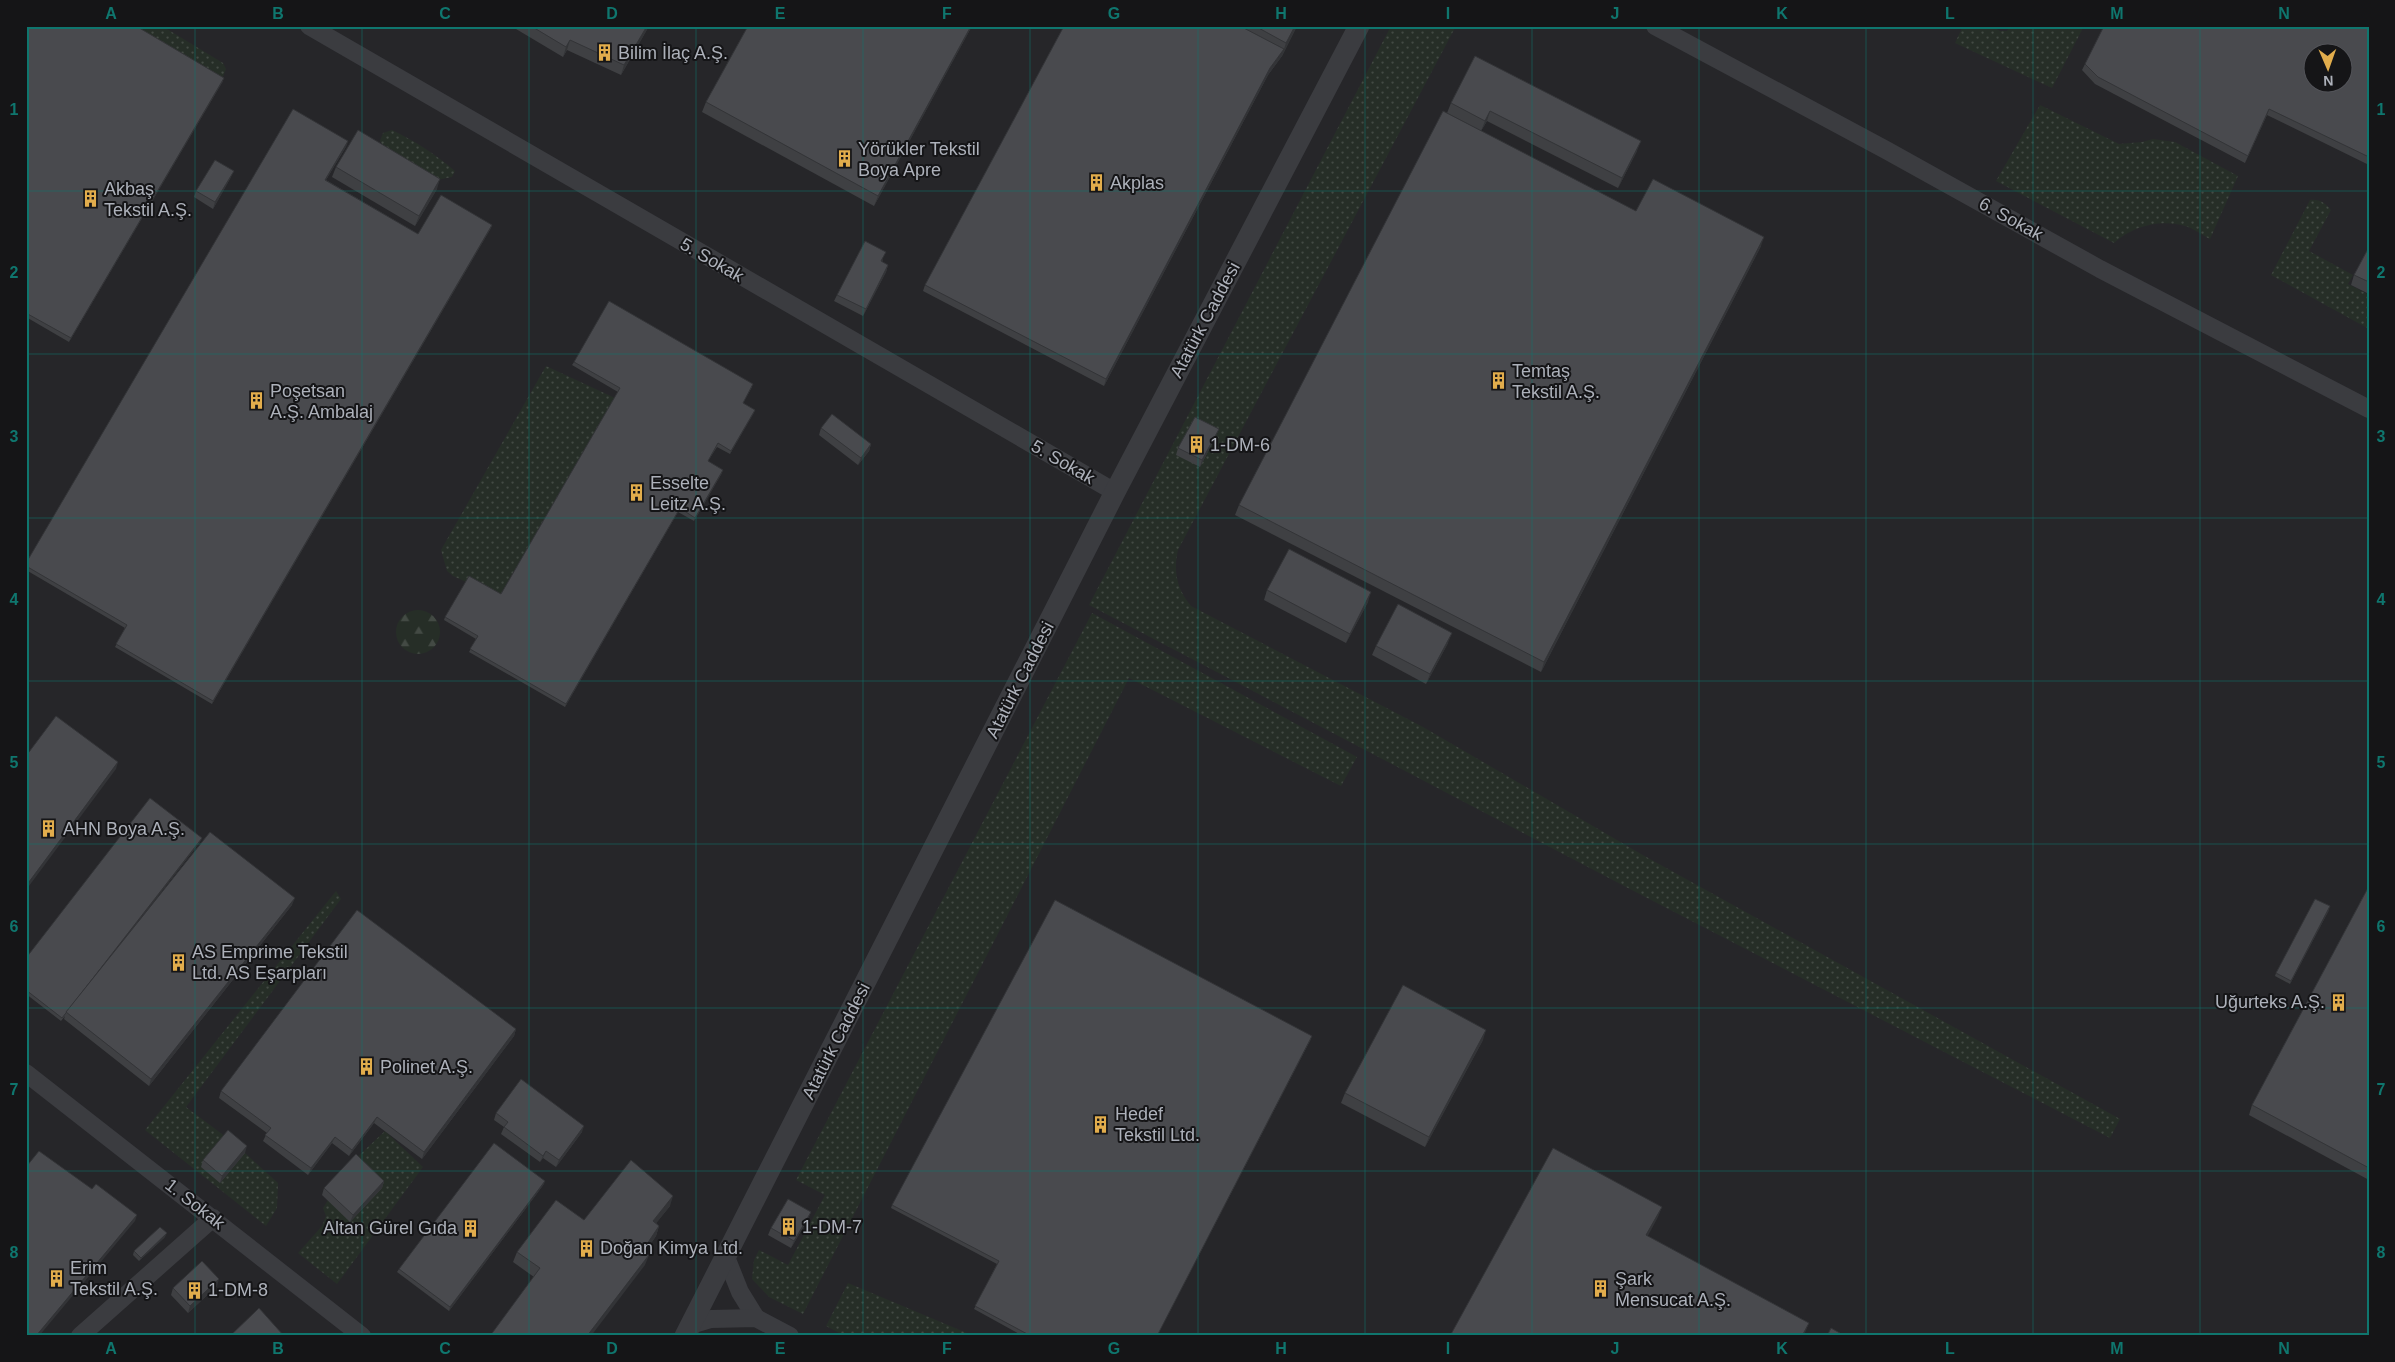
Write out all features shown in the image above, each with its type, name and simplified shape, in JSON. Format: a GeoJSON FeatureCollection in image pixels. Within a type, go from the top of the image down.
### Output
{"type":"FeatureCollection","features":[{"type":"Feature","properties":{"kind":"street","name":"5. Sokak"},"geometry":{"type":"LineString","coordinates":[[309,26],[1115,492]]}},
{"type":"Feature","properties":{"kind":"street","name":"Atatürk Caddesi"},"geometry":{"type":"LineString","coordinates":[[688,1330],[1115,492],[1358,26]]}},
{"type":"Feature","properties":{"kind":"street","name":"6. Sokak"},"geometry":{"type":"LineString","coordinates":[[1655,26],[1886,150],[2100,269],[2369,409]]}},
{"type":"Feature","properties":{"kind":"street","name":"1. Sokak"},"geometry":{"type":"LineString","coordinates":[[26,1073],[362,1336]]}},
{"type":"Feature","properties":{"kind":"street"},"geometry":{"type":"LineString","coordinates":[[80,1336],[213,1218]]}},
{"type":"Feature","properties":{"kind":"street"},"geometry":{"type":"LineString","coordinates":[[726,1257],[740,1292],[756,1318]]}},
{"type":"Feature","properties":{"kind":"street"},"geometry":{"type":"LineString","coordinates":[[688,1330],[711,1319],[756,1318],[790,1336]]}},
{"type":"Feature","properties":{"kind":"shaded area"},"geometry":{"type":"Polygon","coordinates":[[[26,26],[2369,26],[2369,1336],[26,1336],[26,26]]]}},
{"type":"Feature","properties":{"kind":"green space"},"geometry":{"type":"Polygon","coordinates":[[[127,26],[162,26],[223,63],[226,69],[221,82],[127,26]]]}},
{"type":"Feature","properties":{"kind":"green space"},"geometry":{"type":"Polygon","coordinates":[[[1391,26],[1456,26],[1178,550],[1177,580],[1186,600],[1191,606],[1423,727],[1641,854],[2120,1119],[2110,1138],[1089,605],[1391,26]]]}},
{"type":"Feature","properties":{"kind":"green space"},"geometry":{"type":"Polygon","coordinates":[[[1963,26],[1992,26],[2000,31],[2007,31],[2010,26],[2084,26],[2052,88],[1955,43],[1963,26]]]}},
{"type":"Feature","properties":{"kind":"green space"},"geometry":{"type":"Polygon","coordinates":[[[2040,105],[2119,144],[2153,139],[2175,142],[2238,176],[2210,239],[2188,227],[2166,223],[2138,228],[2114,243],[1996,181],[2040,105]]]}},
{"type":"Feature","properties":{"kind":"green space"},"geometry":{"type":"Polygon","coordinates":[[[392,130],[425,148],[455,171],[452,177],[437,180],[385,149],[380,141],[383,133],[392,130]]]}},
{"type":"Feature","properties":{"kind":"green space"},"geometry":{"type":"Polygon","coordinates":[[[2310,200],[2322,202],[2331,210],[2309,251],[2353,275],[2348,284],[2369,295],[2369,329],[2271,275],[2310,200]]]}},
{"type":"Feature","properties":{"kind":"green space"},"geometry":{"type":"Polygon","coordinates":[[[546,366],[615,398],[499,597],[453,576],[447,571],[441,550],[546,366]]]}},
{"type":"Feature","properties":{"kind":"green space"},"geometry":{"type":"Polygon","coordinates":[[[418,610],[430,614],[436,620],[440,632],[436,644],[430,650],[418,654],[406,650],[400,644],[396,632],[400,620],[406,614],[418,610]]]}},
{"type":"Feature","properties":{"kind":"green space"},"geometry":{"type":"Polygon","coordinates":[[[1092,613],[1357,757],[1341,786],[1129,678],[803,1314],[769,1297],[752,1279],[754,1260],[759,1250],[788,1265],[825,1195],[796,1180],[1092,613]]]}},
{"type":"Feature","properties":{"kind":"green space"},"geometry":{"type":"Polygon","coordinates":[[[336,891],[341,899],[186,1107],[226,1137],[220,1182],[245,1153],[278,1183],[277,1208],[266,1226],[145,1130],[336,891]]]}},
{"type":"Feature","properties":{"kind":"green space"},"geometry":{"type":"Polygon","coordinates":[[[385,1131],[423,1167],[337,1284],[298,1253],[322,1226],[326,1216],[323,1208],[353,1161],[385,1131]]]}},
{"type":"Feature","properties":{"kind":"green space"},"geometry":{"type":"Polygon","coordinates":[[[848,1283],[974,1336],[845,1336],[826,1326],[848,1283]]]}},
{"type":"Feature","properties":{"kind":"building","name":"Akbaş Tekstil A.Ş."},"geometry":{"type":"Polygon","coordinates":[[[26,26],[136,26],[224,78],[71,338],[26,313],[26,26]]]}},
{"type":"Feature","properties":{"kind":"building","name":"Bilim İlaç A.Ş."},"geometry":{"type":"Polygon","coordinates":[[[531,26],[647,26],[624,65],[570,40],[566,47],[531,26]]]}},
{"type":"Feature","properties":{"kind":"building","name":"Yörükler Tekstil Boya Apre"},"geometry":{"type":"Polygon","coordinates":[[[748,26],[971,26],[878,196],[706,102],[748,26]]]}},
{"type":"Feature","properties":{"kind":"building","name":"Akplas"},"geometry":{"type":"Polygon","coordinates":[[[1064,26],[1240,26],[1284,49],[1270,68],[1106,379],[925,285],[1064,26]]]}},
{"type":"Feature","properties":{"kind":"building"},"geometry":{"type":"Polygon","coordinates":[[[1255,26],[1295,26],[1286,43],[1255,26]]]}},
{"type":"Feature","properties":{"kind":"building"},"geometry":{"type":"Polygon","coordinates":[[[2104,26],[2369,26],[2369,157],[2269,109],[2248,156],[2098,77],[2085,64],[2104,26]]]}},
{"type":"Feature","properties":{"kind":"building"},"geometry":{"type":"Polygon","coordinates":[[[1475,56],[1641,141],[1622,178],[1490,111],[1485,121],[1451,103],[1475,56]]]}},
{"type":"Feature","properties":{"kind":"building","name":"Poşetsan A.Ş. Ambalaj"},"geometry":{"type":"Polygon","coordinates":[[[293,109],[348,141],[325,180],[418,234],[441,195],[492,225],[213,701],[116,644],[127,625],[26,566],[26,563],[293,109]]]}},
{"type":"Feature","properties":{"kind":"building","name":"Temtaş Tekstil A.Ş."},"geometry":{"type":"Polygon","coordinates":[[[1443,111],[1636,211],[1653,179],[1764,237],[1544,662],[1239,505],[1443,111]]]}},
{"type":"Feature","properties":{"kind":"building"},"geometry":{"type":"Polygon","coordinates":[[[358,130],[440,179],[419,216],[336,167],[358,130]]]}},
{"type":"Feature","properties":{"kind":"building"},"geometry":{"type":"Polygon","coordinates":[[[215,160],[234,171],[215,202],[196,191],[215,160]]]}},
{"type":"Feature","properties":{"kind":"building"},"geometry":{"type":"Polygon","coordinates":[[[865,241],[886,252],[881,261],[888,265],[866,309],[837,295],[865,241]]]}},
{"type":"Feature","properties":{"kind":"building"},"geometry":{"type":"Polygon","coordinates":[[[2369,247],[2369,282],[2354,275],[2369,247]]]}},
{"type":"Feature","properties":{"kind":"building","name":"Esselte Leitz A.Ş."},"geometry":{"type":"Polygon","coordinates":[[[609,301],[753,384],[743,403],[755,410],[731,451],[718,443],[708,461],[723,470],[695,518],[680,508],[566,704],[470,649],[478,636],[445,617],[469,576],[501,594],[620,388],[574,362],[609,301]]]}},
{"type":"Feature","properties":{"kind":"building"},"geometry":{"type":"Polygon","coordinates":[[[832,414],[871,444],[861,458],[821,428],[832,414]]]}},
{"type":"Feature","properties":{"kind":"building","name":"1-DM-6"},"geometry":{"type":"Polygon","coordinates":[[[1195,417],[1219,429],[1202,460],[1178,448],[1195,417]]]}},
{"type":"Feature","properties":{"kind":"building"},"geometry":{"type":"Polygon","coordinates":[[[1289,549],[1371,592],[1350,634],[1267,590],[1289,549]]]}},
{"type":"Feature","properties":{"kind":"building"},"geometry":{"type":"Polygon","coordinates":[[[1398,604],[1452,633],[1430,674],[1376,646],[1398,604]]]}},
{"type":"Feature","properties":{"kind":"building","name":"AHN Boya A.Ş."},"geometry":{"type":"Polygon","coordinates":[[[56,716],[118,762],[26,886],[26,756],[56,716]]]}},
{"type":"Feature","properties":{"kind":"building"},"geometry":{"type":"Polygon","coordinates":[[[150,798],[202,838],[62,1018],[26,990],[26,958],[150,798]]]}},
{"type":"Feature","properties":{"kind":"building","name":"AS Emprime Tekstil Ltd. AS Eşarpları"},"geometry":{"type":"Polygon","coordinates":[[[210,832],[295,898],[151,1079],[66,1012],[210,832]]]}},
{"type":"Feature","properties":{"kind":"building","name":"Uğurteks A.Ş."},"geometry":{"type":"Polygon","coordinates":[[[2369,886],[2369,1168],[2252,1105],[2369,886]]]}},
{"type":"Feature","properties":{"kind":"building"},"geometry":{"type":"Polygon","coordinates":[[[2315,899],[2330,906],[2291,981],[2276,973],[2315,899]]]}},
{"type":"Feature","properties":{"kind":"building","name":"Hedef Tekstil Ltd."},"geometry":{"type":"Polygon","coordinates":[[[1055,900],[1312,1036],[1157,1336],[1031,1336],[975,1306],[999,1261],[892,1205],[1055,900]]]}},
{"type":"Feature","properties":{"kind":"building","name":"Polinet A.Ş."},"geometry":{"type":"Polygon","coordinates":[[[357,910],[516,1029],[424,1152],[377,1117],[352,1150],[335,1137],[311,1168],[265,1135],[271,1128],[221,1091],[357,910]]]}},
{"type":"Feature","properties":{"kind":"building"},"geometry":{"type":"Polygon","coordinates":[[[1403,985],[1486,1030],[1429,1137],[1345,1093],[1403,985]]]}},
{"type":"Feature","properties":{"kind":"building"},"geometry":{"type":"Polygon","coordinates":[[[521,1079],[584,1126],[559,1160],[546,1151],[543,1156],[504,1127],[508,1122],[496,1113],[521,1079]]]}},
{"type":"Feature","properties":{"kind":"building"},"geometry":{"type":"Polygon","coordinates":[[[228,1130],[247,1146],[222,1176],[203,1160],[228,1130]]]}},
{"type":"Feature","properties":{"kind":"building","name":"Altan Gürel Gıda"},"geometry":{"type":"Polygon","coordinates":[[[494,1143],[545,1181],[450,1307],[399,1269],[494,1143]]]}},
{"type":"Feature","properties":{"kind":"building","name":"Şark Mensucat A.Ş."},"geometry":{"type":"Polygon","coordinates":[[[1553,1148],[1662,1207],[1646,1235],[1809,1323],[1802,1336],[1450,1336],[1553,1148]]]}},
{"type":"Feature","properties":{"kind":"building","name":"Erim Tekstil A.Ş."},"geometry":{"type":"Polygon","coordinates":[[[39,1151],[92,1189],[96,1184],[137,1215],[36,1336],[26,1336],[26,1167],[39,1151]]]}},
{"type":"Feature","properties":{"kind":"building"},"geometry":{"type":"Polygon","coordinates":[[[356,1154],[384,1181],[353,1215],[324,1188],[356,1154]]]}},
{"type":"Feature","properties":{"kind":"building","name":"Doğan Kimya Ltd."},"geometry":{"type":"Polygon","coordinates":[[[631,1160],[673,1196],[653,1221],[659,1226],[643,1250],[649,1255],[587,1336],[490,1336],[540,1268],[517,1252],[556,1200],[584,1220],[631,1160]]]}},
{"type":"Feature","properties":{"kind":"building","name":"1-DM-7"},"geometry":{"type":"Polygon","coordinates":[[[788,1199],[811,1212],[794,1241],[771,1228],[788,1199]]]}},
{"type":"Feature","properties":{"kind":"building"},"geometry":{"type":"Polygon","coordinates":[[[160,1227],[167,1233],[141,1258],[134,1251],[160,1227]]]}},
{"type":"Feature","properties":{"kind":"building","name":"1-DM-8"},"geometry":{"type":"Polygon","coordinates":[[[202,1261],[219,1279],[190,1306],[173,1288],[202,1261]]]}},
{"type":"Feature","properties":{"kind":"building"},"geometry":{"type":"Polygon","coordinates":[[[259,1308],[284,1336],[230,1336],[259,1308]]]}},
{"type":"Feature","properties":{"kind":"building"},"geometry":{"type":"Polygon","coordinates":[[[1831,1328],[1845,1336],[1827,1336],[1831,1328]]]}},
{"type":"Feature","properties":{"kind":"place","name":"Bilim İlaç A.Ş."},"geometry":{"type":"Point","coordinates":[604,53]}},
{"type":"Feature","properties":{"kind":"place","name":"Yörükler Tekstil Boya Apre"},"geometry":{"type":"Point","coordinates":[844,159]}},
{"type":"Feature","properties":{"kind":"place","name":"Akplas"},"geometry":{"type":"Point","coordinates":[1096,183]}},
{"type":"Feature","properties":{"kind":"place","name":"Akbaş Tekstil A.Ş."},"geometry":{"type":"Point","coordinates":[90,199]}},
{"type":"Feature","properties":{"kind":"place","name":"Temtaş Tekstil A.Ş."},"geometry":{"type":"Point","coordinates":[1498,381]}},
{"type":"Feature","properties":{"kind":"place","name":"Poşetsan A.Ş. Ambalaj"},"geometry":{"type":"Point","coordinates":[256,401]}},
{"type":"Feature","properties":{"kind":"place","name":"1-DM-6"},"geometry":{"type":"Point","coordinates":[1196,445]}},
{"type":"Feature","properties":{"kind":"place","name":"Esselte Leitz A.Ş."},"geometry":{"type":"Point","coordinates":[636,493]}},
{"type":"Feature","properties":{"kind":"place","name":"AHN Boya A.Ş."},"geometry":{"type":"Point","coordinates":[49,829]}},
{"type":"Feature","properties":{"kind":"place","name":"AS Emprime Tekstil Ltd. AS Eşarpları"},"geometry":{"type":"Point","coordinates":[178,962]}},
{"type":"Feature","properties":{"kind":"place","name":"Uğurteks A.Ş."},"geometry":{"type":"Point","coordinates":[2339,1002]}},
{"type":"Feature","properties":{"kind":"place","name":"Polinet A.Ş."},"geometry":{"type":"Point","coordinates":[366,1067]}},
{"type":"Feature","properties":{"kind":"place","name":"Hedef Tekstil Ltd."},"geometry":{"type":"Point","coordinates":[1101,1124]}},
{"type":"Feature","properties":{"kind":"place","name":"1-DM-7"},"geometry":{"type":"Point","coordinates":[788,1227]}},
{"type":"Feature","properties":{"kind":"place","name":"Altan Gürel Gıda"},"geometry":{"type":"Point","coordinates":[471,1228]}},
{"type":"Feature","properties":{"kind":"place","name":"Doğan Kimya Ltd."},"geometry":{"type":"Point","coordinates":[586,1248]}},
{"type":"Feature","properties":{"kind":"place","name":"Erim Tekstil A.Ş."},"geometry":{"type":"Point","coordinates":[56,1278]}},
{"type":"Feature","properties":{"kind":"place","name":"Şark Mensucat A.Ş."},"geometry":{"type":"Point","coordinates":[1601,1289]}},
{"type":"Feature","properties":{"kind":"place","name":"1-DM-8"},"geometry":{"type":"Point","coordinates":[194,1290]}}]}
